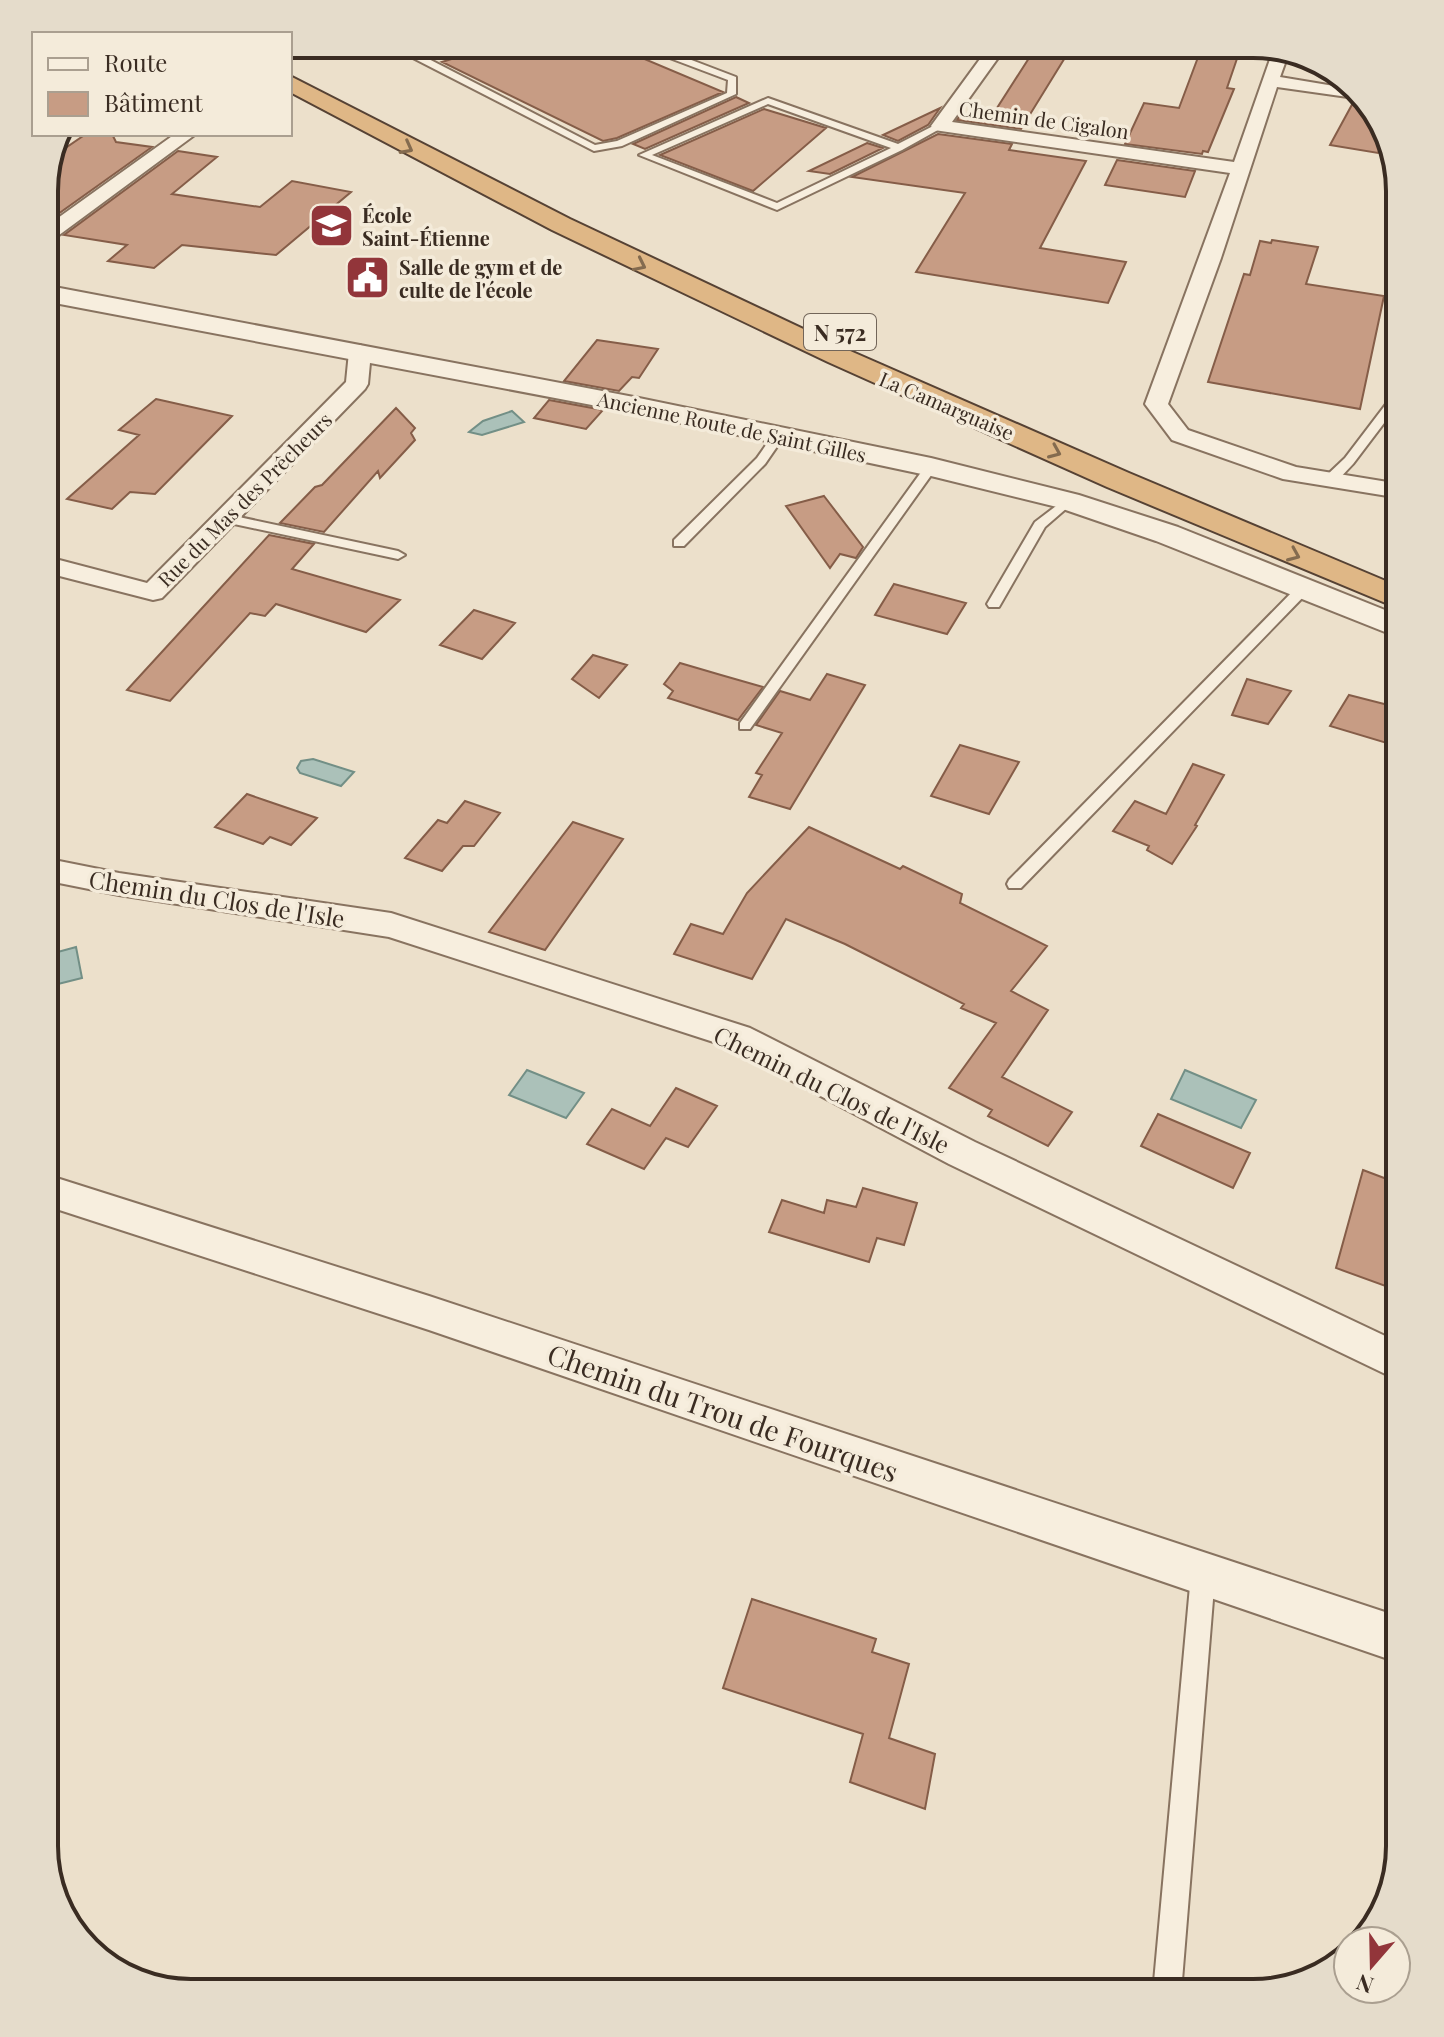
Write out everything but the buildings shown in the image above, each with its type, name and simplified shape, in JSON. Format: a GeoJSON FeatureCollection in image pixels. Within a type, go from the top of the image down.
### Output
{"type":"FeatureCollection","features":[{"type":"Feature","properties":{"kind":"highway","name":"La Camarguaise"},"geometry":{"type":"LineString","coordinates":[[292,72],[643,241],[863,342],[1090,438]]}},
{"type":"Feature","properties":{"kind":"highway","name":"La Camarguaise"},"geometry":{"type":"LineString","coordinates":[[292,73],[339,110],[594,243],[832,355],[1386,593]]}},
{"type":"Feature","properties":{"kind":"street","name":"Chemin de Cigalon"},"geometry":{"type":"LineString","coordinates":[[990,58],[940,126],[1242,169]]}},
{"type":"Feature","properties":{"kind":"street"},"geometry":{"type":"LineString","coordinates":[[1277,61],[1211,258],[1156,404],[1180,435],[1292,474],[1386,489]]}},
{"type":"Feature","properties":{"kind":"street"},"geometry":{"type":"LineString","coordinates":[[1269,80],[1342,92]]}},
{"type":"Feature","properties":{"kind":"street"},"geometry":{"type":"LineString","coordinates":[[58,227],[184,136]]}},
{"type":"Feature","properties":{"kind":"street","name":"Ancienne Route de Saint Gilles"},"geometry":{"type":"LineString","coordinates":[[58,296],[360,352],[931,467],[1068,501],[1167,534],[1386,622]]}},
{"type":"Feature","properties":{"kind":"street","name":"Rue du Mas des Prêcheurs"},"geometry":{"type":"LineString","coordinates":[[58,568],[153,592],[357,384],[360,352]]}},
{"type":"Feature","properties":{"kind":"street","name":"Chemin du Clos de l'Isle"},"geometry":{"type":"LineString","coordinates":[[58,872],[119,884],[391,925],[738,1037],[962,1153],[1386,1356]]}},
{"type":"Feature","properties":{"kind":"street","name":"Chemin du Trou de Fourques"},"geometry":{"type":"LineString","coordinates":[[58,1194],[429,1313],[1386,1635]]}},
{"type":"Feature","properties":{"kind":"lane"},"geometry":{"type":"LineString","coordinates":[[420,58],[594,148],[619,144],[731,94],[733,79],[678,58]]}},
{"type":"Feature","properties":{"kind":"lane"},"geometry":{"type":"LineString","coordinates":[[899,148],[768,101],[644,155],[777,207],[899,148],[940,126]]}},
{"type":"Feature","properties":{"kind":"lane"},"geometry":{"type":"LineString","coordinates":[[1331,479],[1386,411]]}},
{"type":"Feature","properties":{"kind":"lane"},"geometry":{"type":"LineString","coordinates":[[679,543],[761,461],[779,435]]}},
{"type":"Feature","properties":{"kind":"lane"},"geometry":{"type":"LineString","coordinates":[[745,726],[931,467]]}},
{"type":"Feature","properties":{"kind":"lane"},"geometry":{"type":"LineString","coordinates":[[994,604],[1040,525],[1068,501]]}},
{"type":"Feature","properties":{"kind":"lane"},"geometry":{"type":"LineString","coordinates":[[225,518],[398,555]]}},
{"type":"Feature","properties":{"kind":"lane"},"geometry":{"type":"LineString","coordinates":[[1015,884],[1304,588]]}},
{"type":"Feature","properties":{"kind":"lane"},"geometry":{"type":"LineString","coordinates":[[1168,1979],[1203,1575]]}},
{"type":"Feature","properties":{"kind":"water"},"geometry":{"type":"Polygon","coordinates":[[[512,411],[524,422],[482,435],[469,432],[483,421],[512,411]]]}},
{"type":"Feature","properties":{"kind":"water"},"geometry":{"type":"Polygon","coordinates":[[[313,759],[354,772],[341,786],[300,773],[297,768],[301,761],[313,759]]]}},
{"type":"Feature","properties":{"kind":"water"},"geometry":{"type":"Polygon","coordinates":[[[76,947],[82,978],[58,984],[58,952],[76,947]]]}},
{"type":"Feature","properties":{"kind":"water"},"geometry":{"type":"Polygon","coordinates":[[[527,1070],[584,1093],[566,1118],[509,1095],[527,1070]]]}},
{"type":"Feature","properties":{"kind":"water"},"geometry":{"type":"Polygon","coordinates":[[[1185,1070],[1256,1100],[1241,1128],[1171,1099],[1185,1070]]]}},
{"type":"Feature","properties":{"kind":"place","name":"École Saint-Étienne"},"geometry":{"type":"Point","coordinates":[331,226]}},
{"type":"Feature","properties":{"kind":"place","name":"Salle de gym et de culte de l'école"},"geometry":{"type":"Point","coordinates":[368,277]}}]}
